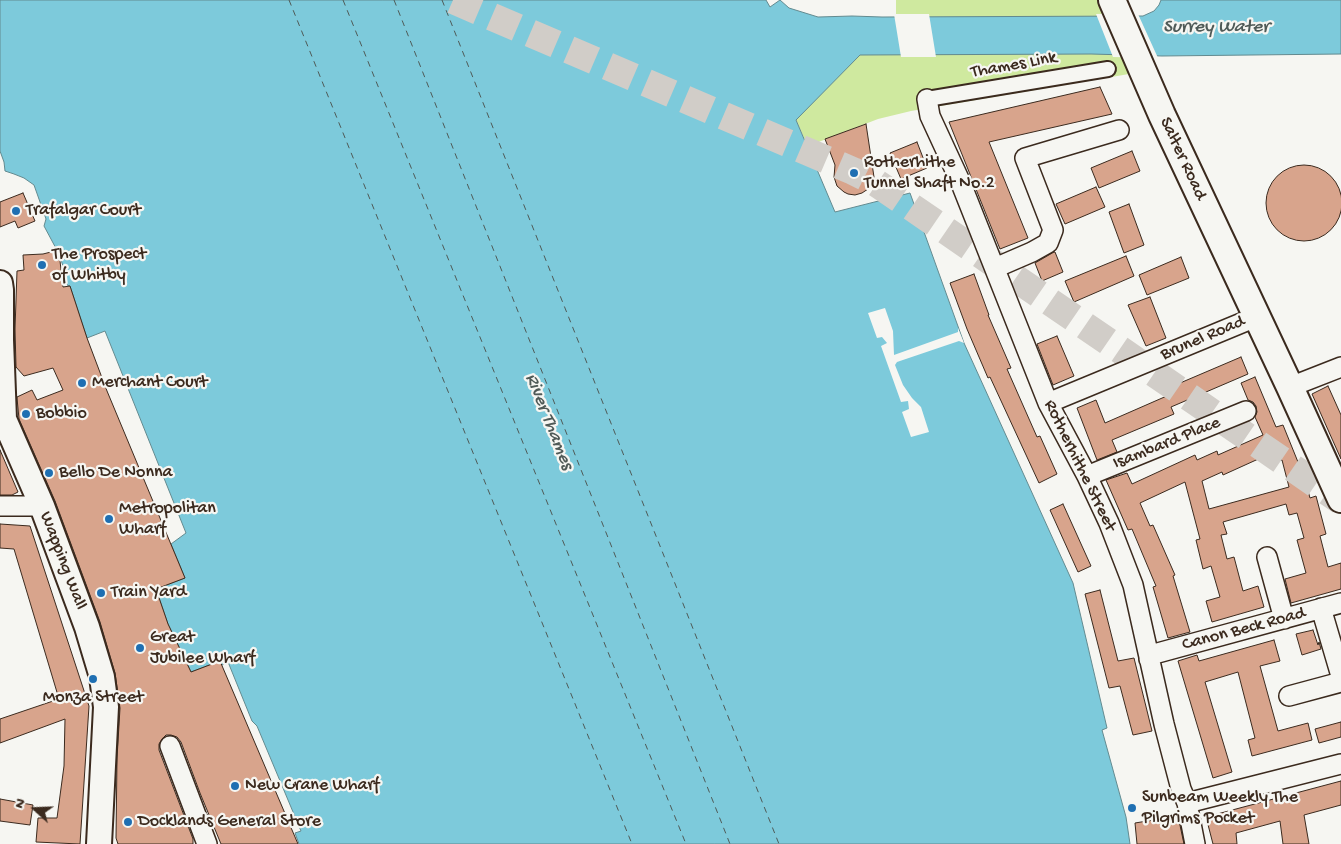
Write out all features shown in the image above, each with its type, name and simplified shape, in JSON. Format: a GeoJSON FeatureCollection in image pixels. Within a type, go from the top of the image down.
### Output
{"type":"FeatureCollection","features":[{"type":"Feature","properties":{"kind":"main road","name":"Salter Road"},"geometry":{"type":"LineString","coordinates":[[1112,0],[1158,105],[1256,317]]}},
{"type":"Feature","properties":{"kind":"main road","name":"Brunel Road"},"geometry":{"type":"LineString","coordinates":[[1256,317],[1341,500]]}},
{"type":"Feature","properties":{"kind":"street","name":"Thames Link"},"geometry":{"type":"LineString","coordinates":[[927,99],[1108,69]]}},
{"type":"Feature","properties":{"kind":"street","name":"Rotherhithe Street"},"geometry":{"type":"LineString","coordinates":[[927,99],[930,116],[960,181],[1048,403],[1087,476],[1109,523],[1133,586],[1179,784],[1187,803],[1195,844]]}},
{"type":"Feature","properties":{"kind":"street"},"geometry":{"type":"LineString","coordinates":[[995,268],[1048,243],[1053,230],[1025,158],[1119,130]]}},
{"type":"Feature","properties":{"kind":"street","name":"Wapping Wall"},"geometry":{"type":"LineString","coordinates":[[0,283],[4,419],[42,506],[87,627],[102,677],[106,707],[99,844]]}},
{"type":"Feature","properties":{"kind":"street","name":"Brunel Road"},"geometry":{"type":"LineString","coordinates":[[1048,403],[1256,317]]}},
{"type":"Feature","properties":{"kind":"street"},"geometry":{"type":"LineString","coordinates":[[1290,387],[1341,367]]}},
{"type":"Feature","properties":{"kind":"street","name":"Isambard Place"},"geometry":{"type":"LineString","coordinates":[[1087,476],[1246,411]]}},
{"type":"Feature","properties":{"kind":"street"},"geometry":{"type":"LineString","coordinates":[[0,506],[42,506]]}},
{"type":"Feature","properties":{"kind":"street"},"geometry":{"type":"LineString","coordinates":[[1267,558],[1284,619]]}},
{"type":"Feature","properties":{"kind":"street","name":"Canon Beck Road"},"geometry":{"type":"LineString","coordinates":[[1149,658],[1154,654],[1341,602]]}},
{"type":"Feature","properties":{"kind":"street"},"geometry":{"type":"LineString","coordinates":[[1321,608],[1341,676]]}},
{"type":"Feature","properties":{"kind":"street"},"geometry":{"type":"LineString","coordinates":[[1289,696],[1341,682]]}},
{"type":"Feature","properties":{"kind":"street"},"geometry":{"type":"LineString","coordinates":[[170,746],[207,844]]}},
{"type":"Feature","properties":{"kind":"street"},"geometry":{"type":"LineString","coordinates":[[1187,803],[1341,764]]}},
{"type":"Feature","properties":{"kind":"green space"},"geometry":{"type":"Polygon","coordinates":[[[896,0],[1097,0],[1129,74],[911,111],[878,119],[816,143],[809,149],[796,120],[795,25],[896,17],[896,0]]]}},
{"type":"Feature","properties":{"kind":"water"},"geometry":{"type":"Polygon","coordinates":[[[0,0],[766,0],[770,7],[780,0],[789,8],[818,17],[882,17],[1143,16],[1154,11],[1161,0],[1341,0],[1341,54],[1162,56],[1091,54],[860,55],[796,120],[835,212],[910,193],[964,343],[1073,583],[1107,728],[1102,730],[1126,817],[1130,844],[299,844],[295,833],[301,831],[228,662],[222,665],[220,661],[191,672],[168,624],[156,589],[185,578],[171,544],[186,533],[105,331],[87,338],[70,286],[67,285],[59,254],[44,226],[46,219],[34,185],[24,178],[5,171],[0,151],[0,0]]]}},
{"type":"Feature","properties":{"kind":"pier"},"geometry":{"type":"Polygon","coordinates":[[[1136,13],[1158,58],[1113,57],[1096,14],[1136,13]]]}},
{"type":"Feature","properties":{"kind":"pier"},"geometry":{"type":"Polygon","coordinates":[[[894,14],[929,14],[936,57],[901,57],[894,14]]]}},
{"type":"Feature","properties":{"kind":"pier"},"geometry":{"type":"Polygon","coordinates":[[[885,308],[893,331],[894,355],[958,332],[958,328],[964,343],[959,341],[897,362],[895,365],[903,385],[921,407],[929,432],[911,437],[902,412],[909,409],[908,401],[901,402],[881,346],[887,343],[882,337],[877,338],[868,313],[885,308]]]}},
{"type":"Feature","properties":{"kind":"building"},"geometry":{"type":"Polygon","coordinates":[[[1100,87],[1112,114],[989,142],[1028,238],[1000,249],[949,122],[1100,87]]]}},
{"type":"Feature","properties":{"kind":"building"},"geometry":{"type":"Polygon","coordinates":[[[866,124],[874,177],[868,189],[862,193],[848,194],[837,186],[834,177],[835,165],[825,139],[866,124]]]}},
{"type":"Feature","properties":{"kind":"building"},"geometry":{"type":"Polygon","coordinates":[[[917,142],[927,168],[901,179],[890,153],[917,142]]]}},
{"type":"Feature","properties":{"kind":"building"},"geometry":{"type":"Polygon","coordinates":[[[1132,151],[1140,171],[1099,188],[1091,168],[1132,151]]]}},
{"type":"Feature","properties":{"kind":"building"},"geometry":{"type":"Polygon","coordinates":[[[1297,165],[1311,165],[1325,171],[1336,182],[1342,196],[1339,218],[1331,230],[1311,241],[1297,241],[1283,235],[1272,224],[1266,210],[1266,196],[1272,182],[1283,171],[1297,165]]]}},
{"type":"Feature","properties":{"kind":"building"},"geometry":{"type":"Polygon","coordinates":[[[1096,187],[1105,207],[1065,224],[1056,204],[1096,187]]]}},
{"type":"Feature","properties":{"kind":"building","name":"Trafalgar Court"},"geometry":{"type":"Polygon","coordinates":[[[23,193],[35,221],[18,228],[15,221],[0,227],[0,202],[23,193]]]}},
{"type":"Feature","properties":{"kind":"building"},"geometry":{"type":"Polygon","coordinates":[[[1129,204],[1144,245],[1124,253],[1109,212],[1129,204]]]}},
{"type":"Feature","properties":{"kind":"building"},"geometry":{"type":"Polygon","coordinates":[[[55,251],[60,261],[63,287],[70,286],[107,391],[185,578],[156,589],[168,624],[191,672],[220,661],[298,844],[221,844],[181,742],[177,737],[166,735],[159,744],[159,750],[193,839],[193,844],[118,844],[116,838],[117,758],[120,708],[115,673],[100,622],[55,501],[19,419],[17,397],[32,390],[37,400],[63,390],[53,368],[24,376],[16,367],[17,271],[24,270],[23,255],[55,251]]]}},
{"type":"Feature","properties":{"kind":"building"},"geometry":{"type":"Polygon","coordinates":[[[1054,252],[1063,272],[1042,281],[1035,263],[1054,252]]]}},
{"type":"Feature","properties":{"kind":"building"},"geometry":{"type":"Polygon","coordinates":[[[1126,256],[1134,276],[1074,302],[1065,281],[1126,256]]]}},
{"type":"Feature","properties":{"kind":"building"},"geometry":{"type":"Polygon","coordinates":[[[1181,257],[1189,278],[1147,295],[1139,275],[1181,257]]]}},
{"type":"Feature","properties":{"kind":"building"},"geometry":{"type":"Polygon","coordinates":[[[974,274],[988,315],[1011,368],[1007,369],[1037,437],[1040,436],[1057,474],[1039,483],[990,377],[988,378],[950,283],[974,274]]]}},
{"type":"Feature","properties":{"kind":"building"},"geometry":{"type":"Polygon","coordinates":[[[1150,297],[1166,338],[1146,346],[1128,305],[1150,297]]]}},
{"type":"Feature","properties":{"kind":"building"},"geometry":{"type":"Polygon","coordinates":[[[1057,336],[1074,376],[1053,385],[1037,344],[1057,336]]]}},
{"type":"Feature","properties":{"kind":"building"},"geometry":{"type":"Polygon","coordinates":[[[1241,357],[1248,374],[1171,407],[1174,414],[1112,440],[1117,452],[1097,460],[1077,408],[1096,400],[1105,423],[1169,395],[1166,389],[1241,357]]]}},
{"type":"Feature","properties":{"kind":"building"},"geometry":{"type":"Polygon","coordinates":[[[1255,377],[1276,427],[1283,425],[1301,466],[1310,498],[1316,496],[1326,534],[1320,536],[1328,567],[1341,563],[1341,589],[1291,603],[1285,579],[1306,573],[1297,540],[1304,538],[1297,513],[1289,515],[1286,504],[1223,522],[1227,534],[1221,535],[1227,559],[1234,557],[1243,591],[1258,586],[1264,607],[1212,622],[1206,601],[1220,597],[1211,566],[1203,569],[1196,540],[1200,539],[1185,482],[1140,503],[1150,526],[1153,525],[1175,575],[1173,576],[1190,632],[1168,638],[1153,587],[1156,586],[1132,529],[1128,530],[1106,480],[1127,473],[1132,484],[1195,455],[1197,460],[1217,451],[1218,455],[1263,435],[1255,417],[1257,412],[1256,406],[1248,400],[1241,383],[1255,377]],[[1276,451],[1223,475],[1222,472],[1202,481],[1209,509],[1289,487],[1282,460],[1280,460],[1276,451]]]}},
{"type":"Feature","properties":{"kind":"building"},"geometry":{"type":"Polygon","coordinates":[[[1328,386],[1341,415],[1341,459],[1312,394],[1328,386]]]}},
{"type":"Feature","properties":{"kind":"building"},"geometry":{"type":"Polygon","coordinates":[[[0,450],[18,492],[12,495],[0,495],[0,450]]]}},
{"type":"Feature","properties":{"kind":"building"},"geometry":{"type":"Polygon","coordinates":[[[1063,504],[1091,566],[1078,572],[1050,510],[1063,504]]]}},
{"type":"Feature","properties":{"kind":"building"},"geometry":{"type":"Polygon","coordinates":[[[0,524],[30,526],[89,706],[80,844],[36,842],[38,818],[57,818],[64,766],[65,719],[0,743],[0,719],[59,699],[14,549],[0,548],[0,524]]]}},
{"type":"Feature","properties":{"kind":"building"},"geometry":{"type":"Polygon","coordinates":[[[1100,590],[1118,661],[1134,658],[1152,731],[1133,735],[1120,686],[1109,688],[1085,594],[1100,590]]]}},
{"type":"Feature","properties":{"kind":"building"},"geometry":{"type":"Polygon","coordinates":[[[1313,630],[1321,649],[1302,655],[1296,634],[1313,630]]]}},
{"type":"Feature","properties":{"kind":"building"},"geometry":{"type":"Polygon","coordinates":[[[1274,640],[1280,661],[1260,666],[1278,731],[1308,723],[1312,740],[1252,756],[1248,740],[1255,738],[1238,672],[1205,682],[1232,772],[1213,778],[1178,661],[1197,655],[1199,661],[1274,640]]]}},
{"type":"Feature","properties":{"kind":"building"},"geometry":{"type":"Polygon","coordinates":[[[1341,722],[1341,737],[1319,743],[1315,729],[1341,722]]]}},
{"type":"Feature","properties":{"kind":"building"},"geometry":{"type":"Polygon","coordinates":[[[1341,781],[1341,805],[1304,815],[1309,844],[1283,844],[1280,821],[1236,833],[1237,844],[1213,844],[1206,817],[1341,781]]]}},
{"type":"Feature","properties":{"kind":"building"},"geometry":{"type":"Polygon","coordinates":[[[0,799],[33,805],[30,825],[0,821],[0,799]]]}},
{"type":"Feature","properties":{"kind":"building"},"geometry":{"type":"Polygon","coordinates":[[[1178,816],[1184,844],[1137,844],[1135,823],[1178,816]]]}},
{"type":"Feature","properties":{"kind":"ferry route"},"geometry":{"type":"LineString","coordinates":[[289,0],[632,844]]}},
{"type":"Feature","properties":{"kind":"ferry route"},"geometry":{"type":"LineString","coordinates":[[343,0],[686,844]]}},
{"type":"Feature","properties":{"kind":"ferry route"},"geometry":{"type":"LineString","coordinates":[[394,0],[730,844]]}},
{"type":"Feature","properties":{"kind":"ferry route"},"geometry":{"type":"LineString","coordinates":[[442,0],[779,844]]}},
{"type":"Feature","properties":{"kind":"tunnel"},"geometry":{"type":"LineString","coordinates":[[453,0],[875,182],[1341,501]]}},
{"type":"Feature","properties":{"kind":"place","name":"Rotherhithe Tunnel Shaft No.2"},"geometry":{"type":"Point","coordinates":[854,173]}},
{"type":"Feature","properties":{"kind":"place","name":"Trafalgar Court"},"geometry":{"type":"Point","coordinates":[16,211]}},
{"type":"Feature","properties":{"kind":"place","name":"The Prospect of Whitby"},"geometry":{"type":"Point","coordinates":[42,265]}},
{"type":"Feature","properties":{"kind":"place","name":"Merchant Court"},"geometry":{"type":"Point","coordinates":[82,383]}},
{"type":"Feature","properties":{"kind":"place","name":"Bobbio"},"geometry":{"type":"Point","coordinates":[26,414]}},
{"type":"Feature","properties":{"kind":"place","name":"Bello De Nonna"},"geometry":{"type":"Point","coordinates":[49,473]}},
{"type":"Feature","properties":{"kind":"place","name":"Metropolitan Wharf"},"geometry":{"type":"Point","coordinates":[109,519]}},
{"type":"Feature","properties":{"kind":"place","name":"Train Yard"},"geometry":{"type":"Point","coordinates":[101,593]}},
{"type":"Feature","properties":{"kind":"place","name":"Great Jubilee Wharf"},"geometry":{"type":"Point","coordinates":[140,648]}},
{"type":"Feature","properties":{"kind":"place","name":"Monza Street"},"geometry":{"type":"Point","coordinates":[93,679]}},
{"type":"Feature","properties":{"kind":"place","name":"New Crane Wharf"},"geometry":{"type":"Point","coordinates":[235,786]}},
{"type":"Feature","properties":{"kind":"place","name":"Sunbeam Weekly The Pilgrims Pocket"},"geometry":{"type":"Point","coordinates":[1132,808]}},
{"type":"Feature","properties":{"kind":"place","name":"Docklands General Store"},"geometry":{"type":"Point","coordinates":[128,822]}},
{"type":"Feature","properties":{"kind":"water label","name":"Surrey Water"},"geometry":{"type":"Point","coordinates":[1216,28]}},
{"type":"Feature","properties":{"kind":"water label","name":"River Thames"},"geometry":{"type":"Point","coordinates":[548,422]}}]}
